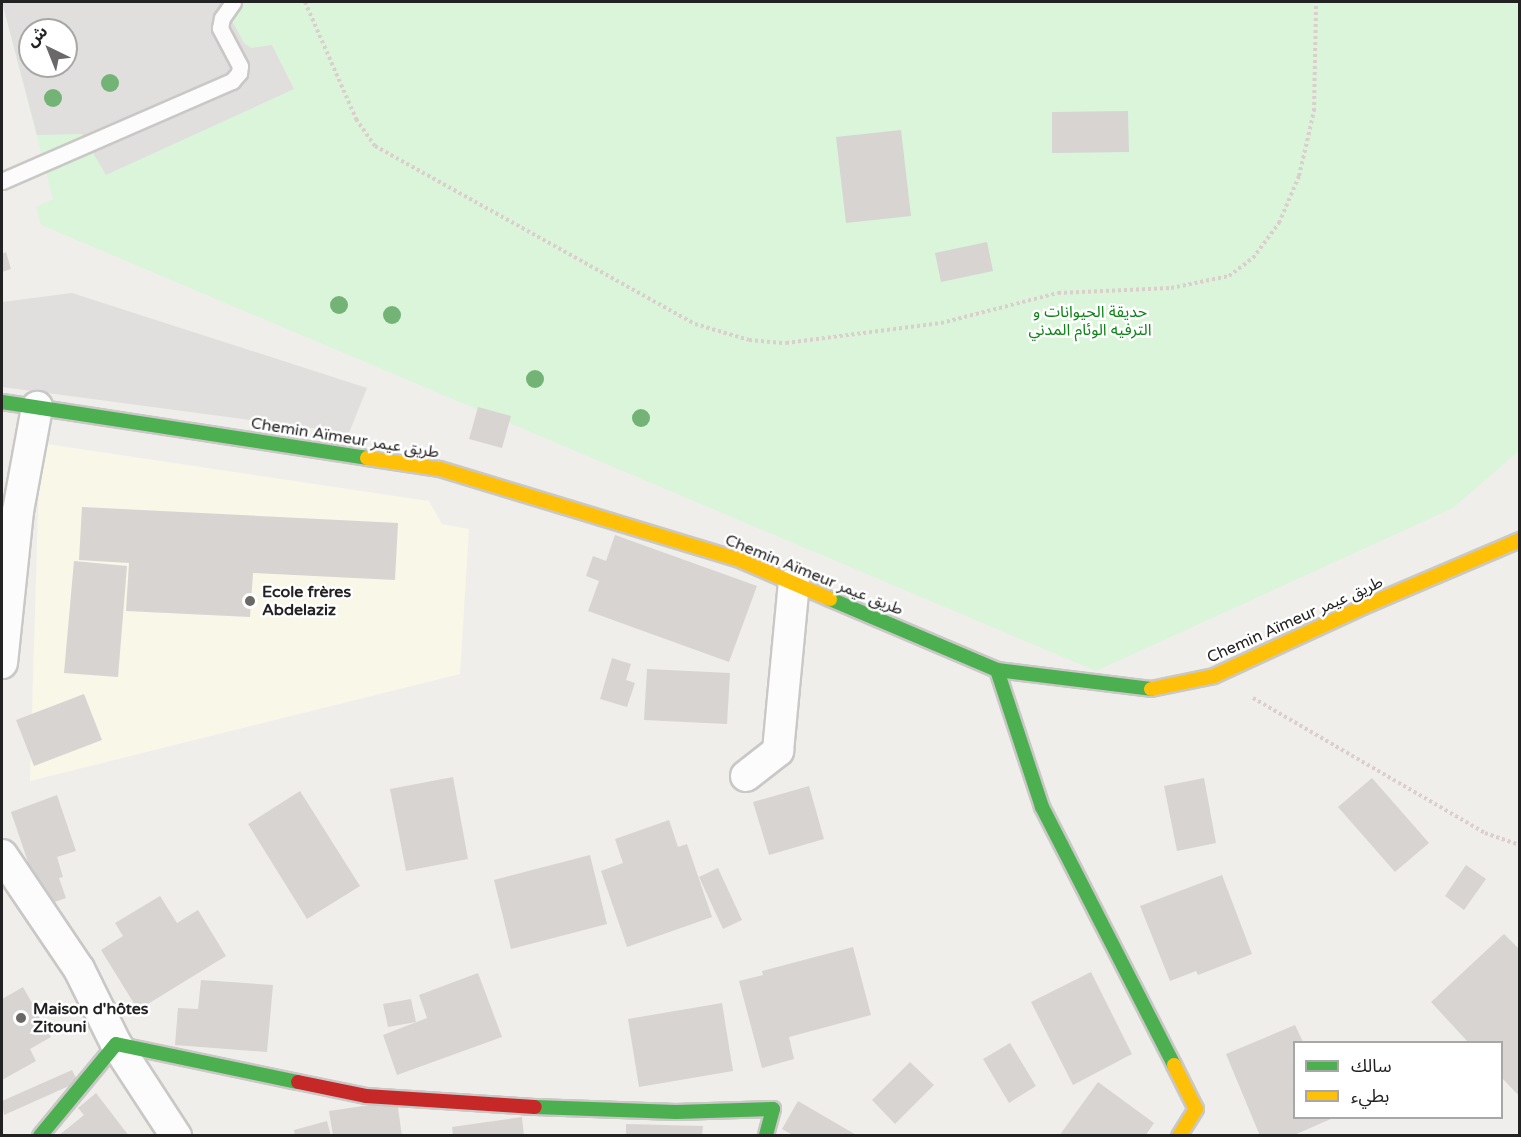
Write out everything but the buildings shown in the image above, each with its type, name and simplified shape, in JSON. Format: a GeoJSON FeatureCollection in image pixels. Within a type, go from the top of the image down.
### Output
{"type":"FeatureCollection","features":[{"type":"Feature","properties":{"kind":"street","name":"Chemin Aïmeur طريق عيمر"},"geometry":{"type":"LineString","coordinates":[[2,402],[440,469],[742,561],[997,670],[1155,690],[1214,676],[1370,604],[1520,540]]}},
{"type":"Feature","properties":{"kind":"street"},"geometry":{"type":"LineString","coordinates":[[2,663],[10,505],[37,407]]}},
{"type":"Feature","properties":{"kind":"street"},"geometry":{"type":"LineString","coordinates":[[746,776],[778,752],[794,583]]}},
{"type":"Feature","properties":{"kind":"street"},"geometry":{"type":"LineString","coordinates":[[997,670],[1042,807],[1196,1109],[1179,1136]]}},
{"type":"Feature","properties":{"kind":"street"},"geometry":{"type":"LineString","coordinates":[[2,855],[79,969],[116,1044],[176,1136]]}},
{"type":"Feature","properties":{"kind":"street"},"geometry":{"type":"LineString","coordinates":[[40,1136],[116,1044]]}},
{"type":"Feature","properties":{"kind":"street"},"geometry":{"type":"LineString","coordinates":[[116,1044],[366,1096],[549,1108],[676,1112],[773,1109],[765,1136]]}},
{"type":"Feature","properties":{"kind":"lane"},"geometry":{"type":"LineString","coordinates":[[2,181],[232,81],[239,73],[240,66],[220,28],[222,18],[233,2]]}},
{"type":"Feature","properties":{"kind":"path"},"geometry":{"type":"LineString","coordinates":[[305,2],[356,119],[375,146],[696,324],[749,340],[786,343],[940,323],[1058,294],[1171,288],[1229,276],[1253,258],[1279,223],[1299,176],[1314,111],[1316,2]]}},
{"type":"Feature","properties":{"kind":"path"},"geometry":{"type":"LineString","coordinates":[[1214,676],[1485,832],[1520,845]]}},
{"type":"Feature","properties":{"kind":"shaded area"},"geometry":{"type":"Polygon","coordinates":[[[2,2],[222,2],[244,43],[251,48],[272,45],[294,89],[106,175],[82,134],[37,135],[22,78],[78,78],[78,18],[18,18],[18,63],[2,2]]]}},
{"type":"Feature","properties":{"kind":"shaded area"},"geometry":{"type":"Polygon","coordinates":[[[72,293],[367,388],[349,433],[2,387],[2,302],[72,293]]]}},
{"type":"Feature","properties":{"kind":"shaded area","name":"Ecole frères Abdelaziz"},"geometry":{"type":"Polygon","coordinates":[[[40,443],[429,501],[442,524],[469,529],[460,674],[30,781],[40,443]]]}},
{"type":"Feature","properties":{"kind":"green space","name":"حديقة الحيوانات و الترفيه الوئام المدني"},"geometry":{"type":"Polygon","coordinates":[[[2,2],[1519,2],[1519,451],[1453,508],[1096,671],[41,225],[36,207],[53,199],[22,78],[78,78],[78,18],[18,18],[18,64],[2,2]]]}},
{"type":"Feature","properties":{"kind":"traffic: fast"},"geometry":{"type":"LineString","coordinates":[[2,402],[367,458]]}},
{"type":"Feature","properties":{"kind":"traffic: fast"},"geometry":{"type":"LineString","coordinates":[[830,599],[997,670],[1151,689]]}},
{"type":"Feature","properties":{"kind":"traffic: fast"},"geometry":{"type":"LineString","coordinates":[[997,670],[1042,807],[1174,1065]]}},
{"type":"Feature","properties":{"kind":"traffic: fast"},"geometry":{"type":"LineString","coordinates":[[40,1136],[116,1044],[298,1082]]}},
{"type":"Feature","properties":{"kind":"traffic: fast"},"geometry":{"type":"LineString","coordinates":[[535,1107],[676,1112],[773,1109],[766,1136]]}},
{"type":"Feature","properties":{"kind":"traffic: slow"},"geometry":{"type":"LineString","coordinates":[[367,458],[440,469],[742,561],[830,599]]}},
{"type":"Feature","properties":{"kind":"traffic: slow"},"geometry":{"type":"LineString","coordinates":[[1151,689],[1214,676],[1370,604],[1520,540]]}},
{"type":"Feature","properties":{"kind":"traffic: slow"},"geometry":{"type":"LineString","coordinates":[[1174,1065],[1196,1109],[1179,1136]]}},
{"type":"Feature","properties":{"kind":"traffic: jam"},"geometry":{"type":"LineString","coordinates":[[298,1082],[366,1096],[535,1107]]}},
{"type":"Feature","properties":{"kind":"place","name":"Ecole frères Abdelaziz"},"geometry":{"type":"Point","coordinates":[250,601]}},
{"type":"Feature","properties":{"kind":"place","name":"Maison d'hôtes Zitouni"},"geometry":{"type":"Point","coordinates":[21,1018]}}]}
